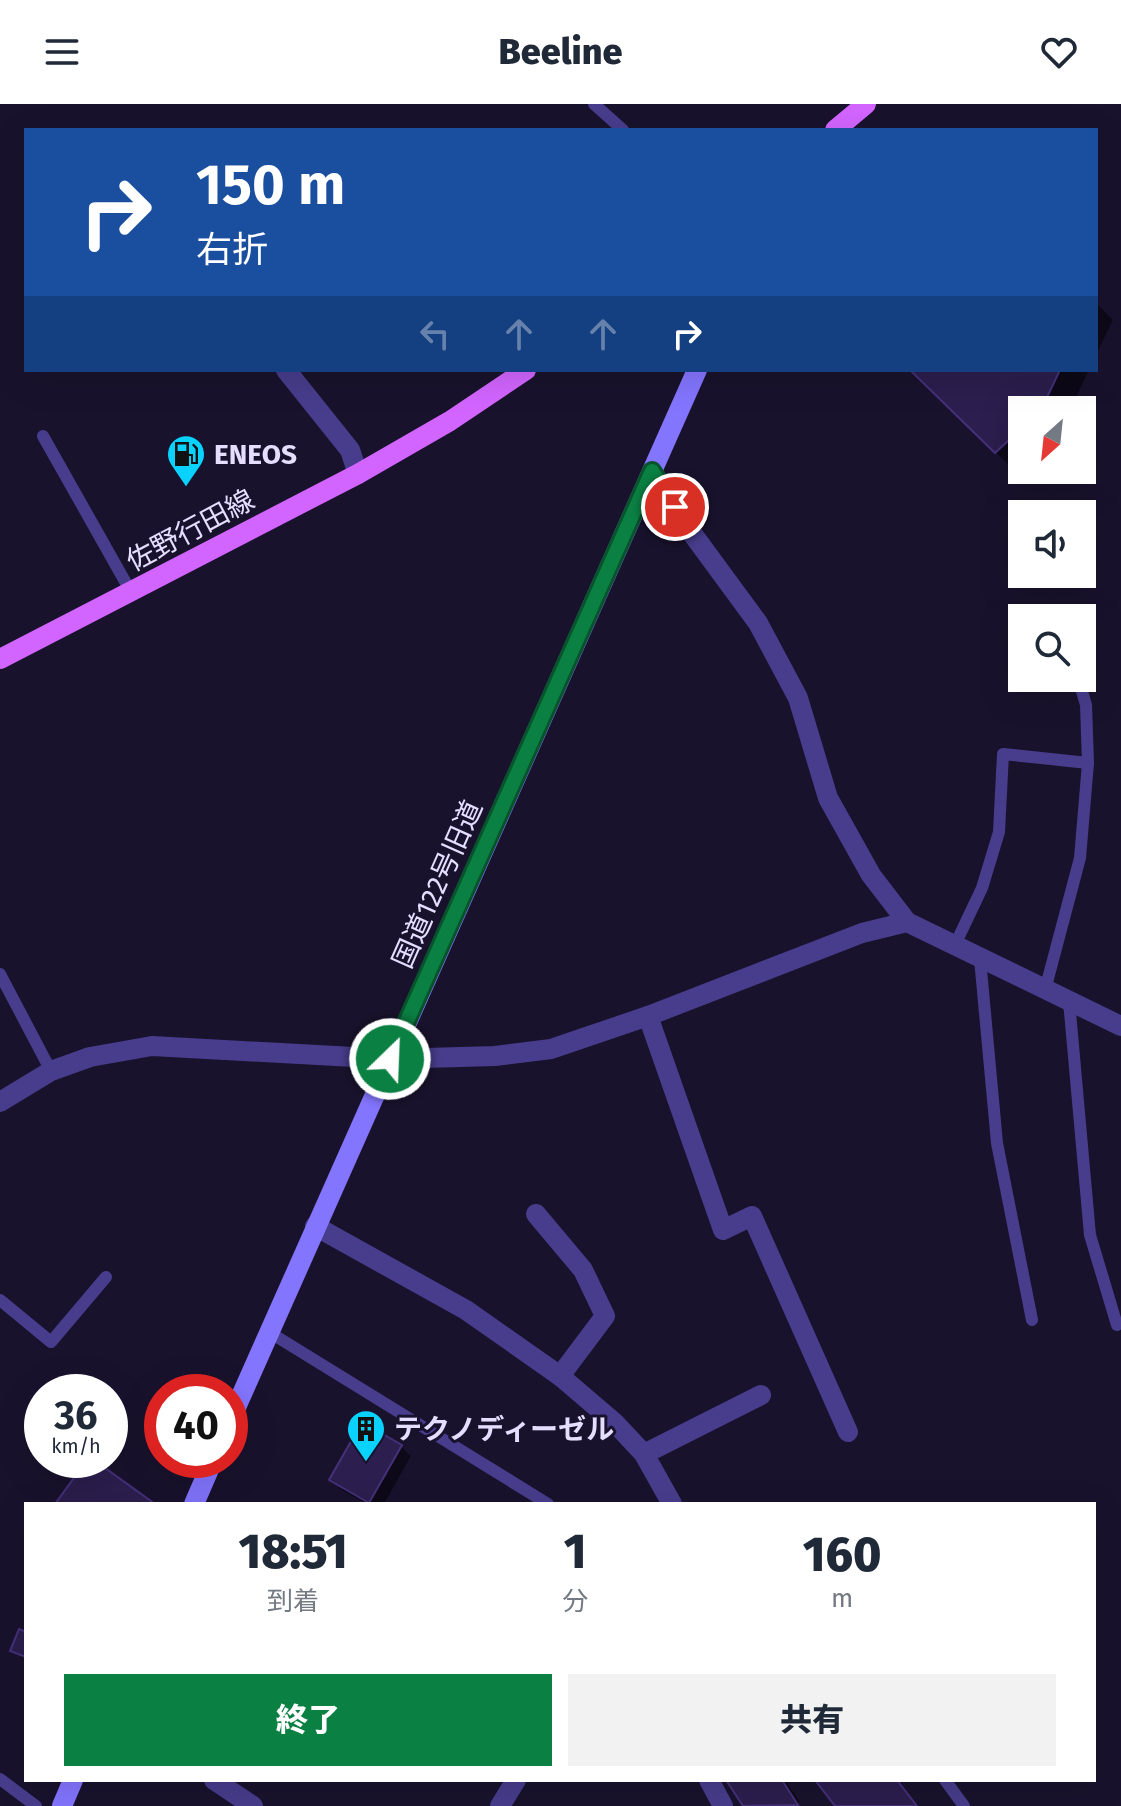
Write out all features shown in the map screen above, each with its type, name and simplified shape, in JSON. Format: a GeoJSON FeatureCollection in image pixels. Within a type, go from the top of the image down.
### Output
{"type":"FeatureCollection","features":[{"type":"Feature","properties":{"kind":"main road"},"geometry":{"type":"LineString","coordinates":[[837,128],[866,104]]}},
{"type":"Feature","properties":{"kind":"main road","name":"佐野行田線"},"geometry":{"type":"LineString","coordinates":[[0,659],[358,474],[450,421],[523,372]]}},
{"type":"Feature","properties":{"kind":"street"},"geometry":{"type":"LineString","coordinates":[[288,372],[350,450],[358,474]]}},
{"type":"Feature","properties":{"kind":"street","name":"国道122号旧道"},"geometry":{"type":"LineString","coordinates":[[248,1380],[696,372]]}},
{"type":"Feature","properties":{"kind":"street"},"geometry":{"type":"LineString","coordinates":[[652,471],[686,525],[758,623],[798,698],[828,798],[871,875],[907,922],[1121,1026]]}},
{"type":"Feature","properties":{"kind":"street"},"geometry":{"type":"LineString","coordinates":[[0,1102],[51,1071],[90,1057],[152,1046],[390,1059],[495,1056],[551,1049],[648,1016],[862,933],[907,922]]}},
{"type":"Feature","properties":{"kind":"street"},"geometry":{"type":"LineString","coordinates":[[648,1016],[723,1230],[752,1216],[848,1432]]}},
{"type":"Feature","properties":{"kind":"street"},"geometry":{"type":"LineString","coordinates":[[536,1214],[583,1270],[605,1316],[560,1376]]}},
{"type":"Feature","properties":{"kind":"street"},"geometry":{"type":"LineString","coordinates":[[315,1226],[466,1310],[560,1376],[615,1423],[644,1454],[671,1502]]}},
{"type":"Feature","properties":{"kind":"street"},"geometry":{"type":"LineString","coordinates":[[644,1454],[761,1395]]}},
{"type":"Feature","properties":{"kind":"street"},"geometry":{"type":"LineString","coordinates":[[195,1502],[205,1478]]}},
{"type":"Feature","properties":{"kind":"street"},"geometry":{"type":"LineString","coordinates":[[62,1806],[72,1782]]}},
{"type":"Feature","properties":{"kind":"street"},"geometry":{"type":"LineString","coordinates":[[217,1782],[253,1806]]}},
{"type":"Feature","properties":{"kind":"street"},"geometry":{"type":"LineString","coordinates":[[500,1806],[515,1782]]}},
{"type":"Feature","properties":{"kind":"street"},"geometry":{"type":"LineString","coordinates":[[710,1782],[723,1806]]}},
{"type":"Feature","properties":{"kind":"lane"},"geometry":{"type":"LineString","coordinates":[[594,104],[621,128]]}},
{"type":"Feature","properties":{"kind":"lane"},"geometry":{"type":"LineString","coordinates":[[43,436],[131,592]]}},
{"type":"Feature","properties":{"kind":"lane"},"geometry":{"type":"LineString","coordinates":[[1045,990],[1080,858],[1088,763],[1086,705],[1082,692]]}},
{"type":"Feature","properties":{"kind":"lane"},"geometry":{"type":"LineString","coordinates":[[954,947],[982,888],[999,832],[1003,754],[1088,763]]}},
{"type":"Feature","properties":{"kind":"lane"},"geometry":{"type":"LineString","coordinates":[[980,959],[997,1143],[1032,1320]]}},
{"type":"Feature","properties":{"kind":"lane"},"geometry":{"type":"LineString","coordinates":[[0,974],[51,1071]]}},
{"type":"Feature","properties":{"kind":"lane"},"geometry":{"type":"LineString","coordinates":[[1069,1001],[1090,1235],[1117,1325]]}},
{"type":"Feature","properties":{"kind":"lane"},"geometry":{"type":"LineString","coordinates":[[0,1300],[51,1342],[106,1277]]}},
{"type":"Feature","properties":{"kind":"lane"},"geometry":{"type":"LineString","coordinates":[[269,1332],[545,1502]]}},
{"type":"Feature","properties":{"kind":"lane"},"geometry":{"type":"LineString","coordinates":[[0,1779],[36,1806]]}},
{"type":"Feature","properties":{"kind":"lane"},"geometry":{"type":"LineString","coordinates":[[946,1782],[964,1806]]}},
{"type":"Feature","properties":{"kind":"building"},"geometry":{"type":"Polygon","coordinates":[[[912,372],[1059,372],[1048,396],[1008,396],[1008,441],[995,453],[912,372]]]}},
{"type":"Feature","properties":{"kind":"building","name":"テクノディーゼル"},"geometry":{"type":"Polygon","coordinates":[[[362,1422],[402,1445],[370,1502],[329,1480],[362,1422]]]}},
{"type":"Feature","properties":{"kind":"building"},"geometry":{"type":"Polygon","coordinates":[[[74,1478],[119,1478],[152,1502],[56,1502],[74,1478]]]}},
{"type":"Feature","properties":{"kind":"building"},"geometry":{"type":"Polygon","coordinates":[[[19,1629],[24,1631],[24,1656],[10,1651],[19,1629]]]}},
{"type":"Feature","properties":{"kind":"building"},"geometry":{"type":"Polygon","coordinates":[[[727,1782],[783,1782],[798,1805],[743,1806],[727,1782]]]}},
{"type":"Feature","properties":{"kind":"building"},"geometry":{"type":"Polygon","coordinates":[[[817,1782],[899,1782],[917,1806],[835,1806],[817,1782]]]}},
{"type":"Feature","properties":{"kind":"place","name":"ENEOS"},"geometry":{"type":"Point","coordinates":[186,488]}},
{"type":"Feature","properties":{"kind":"place","name":"テクノディーゼル"},"geometry":{"type":"Point","coordinates":[366,1463]}},
{"type":"Feature","properties":{"kind":"route"},"geometry":{"type":"LineString","coordinates":[[390,1059],[652,471],[675,507]]}}]}
